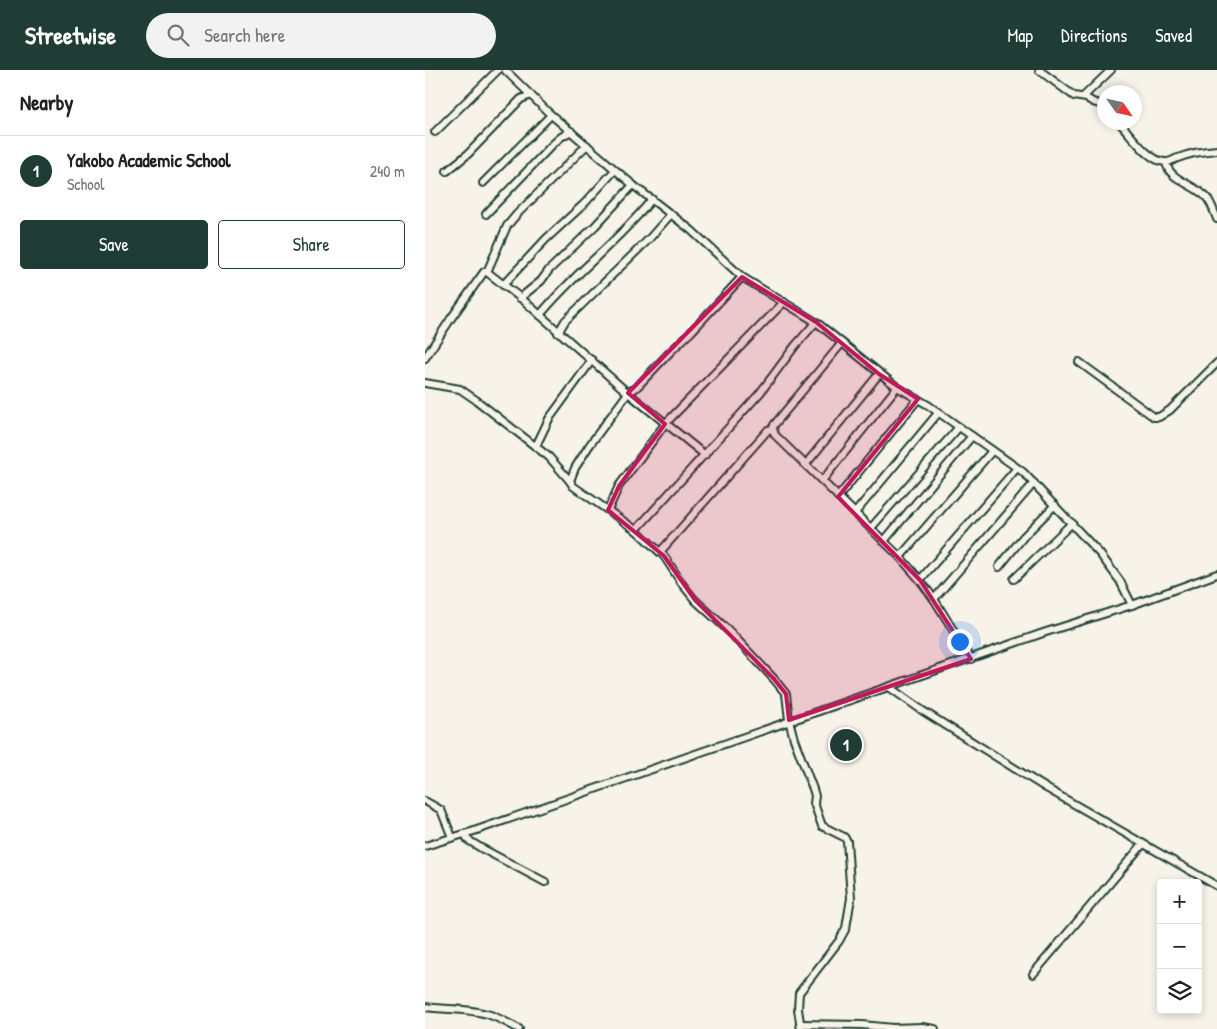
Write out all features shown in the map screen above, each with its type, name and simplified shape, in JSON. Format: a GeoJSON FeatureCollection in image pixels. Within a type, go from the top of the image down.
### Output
{"type":"FeatureCollection","features":[{"type":"Feature","properties":{"kind":"street"},"geometry":{"type":"LineString","coordinates":[[435,132],[497,70]]}},
{"type":"Feature","properties":{"kind":"street"},"geometry":{"type":"LineString","coordinates":[[505,70],[551,115],[633,185],[691,230],[742,278],[816,322],[879,374],[939,412],[1017,468],[1055,504],[1117,575],[1133,605]]}},
{"type":"Feature","properties":{"kind":"street"},"geometry":{"type":"LineString","coordinates":[[1039,70],[1074,96],[1083,97],[1097,103]]}},
{"type":"Feature","properties":{"kind":"street"},"geometry":{"type":"LineString","coordinates":[[1083,97],[1111,70]]}},
{"type":"Feature","properties":{"kind":"street"},"geometry":{"type":"LineString","coordinates":[[447,171],[468,154],[521,99],[531,95]]}},
{"type":"Feature","properties":{"kind":"street"},"geometry":{"type":"LineString","coordinates":[[483,183],[551,115]]}},
{"type":"Feature","properties":{"kind":"street"},"geometry":{"type":"LineString","coordinates":[[1126,130],[1149,155],[1160,162],[1207,150],[1217,150]]}},
{"type":"Feature","properties":{"kind":"street"},"geometry":{"type":"LineString","coordinates":[[486,214],[553,144],[571,131]]}},
{"type":"Feature","properties":{"kind":"street"},"geometry":{"type":"LineString","coordinates":[[425,358],[484,272],[487,272],[507,226],[587,145]]}},
{"type":"Feature","properties":{"kind":"street"},"geometry":{"type":"LineString","coordinates":[[1166,162],[1167,170],[1206,197],[1217,219]]}},
{"type":"Feature","properties":{"kind":"street"},"geometry":{"type":"LineString","coordinates":[[503,285],[546,239],[584,204],[615,170]]}},
{"type":"Feature","properties":{"kind":"street"},"geometry":{"type":"LineString","coordinates":[[520,298],[541,280],[595,226],[633,185]]}},
{"type":"Feature","properties":{"kind":"street"},"geometry":{"type":"LineString","coordinates":[[540,316],[551,301],[632,222],[652,199]]}},
{"type":"Feature","properties":{"kind":"street"},"geometry":{"type":"LineString","coordinates":[[558,333],[565,321],[649,239],[671,214]]}},
{"type":"Feature","properties":{"kind":"street"},"geometry":{"type":"LineString","coordinates":[[487,272],[520,298],[628,393],[705,455]]}},
{"type":"Feature","properties":{"kind":"street"},"geometry":{"type":"LineString","coordinates":[[570,480],[589,446],[628,393],[637,387],[742,278]]}},
{"type":"Feature","properties":{"kind":"street"},"geometry":{"type":"LineString","coordinates":[[607,510],[619,486],[665,424],[784,302]]}},
{"type":"Feature","properties":{"kind":"street"},"geometry":{"type":"LineString","coordinates":[[636,530],[760,393],[795,346],[816,322]]}},
{"type":"Feature","properties":{"kind":"street"},"geometry":{"type":"LineString","coordinates":[[842,343],[775,425],[773,430],[775,435],[900,557],[934,599],[971,658]]}},
{"type":"Feature","properties":{"kind":"street"},"geometry":{"type":"LineString","coordinates":[[536,446],[549,420],[592,360]]}},
{"type":"Feature","properties":{"kind":"street"},"geometry":{"type":"LineString","coordinates":[[1079,362],[1154,417],[1159,417],[1170,410],[1217,363]]}},
{"type":"Feature","properties":{"kind":"street"},"geometry":{"type":"LineString","coordinates":[[805,464],[879,374]]}},
{"type":"Feature","properties":{"kind":"street"},"geometry":{"type":"LineString","coordinates":[[425,383],[463,391],[549,457],[570,480],[573,486],[636,530],[660,552],[695,600],[747,649],[781,688],[787,700],[789,720],[794,739],[813,789],[815,796],[814,804],[822,826],[844,837],[847,841],[851,898],[843,934],[799,993],[800,1026],[862,1025],[935,1029]]}},
{"type":"Feature","properties":{"kind":"street"},"geometry":{"type":"LineString","coordinates":[[822,481],[897,387]]}},
{"type":"Feature","properties":{"kind":"street"},"geometry":{"type":"LineString","coordinates":[[838,496],[918,399]]}},
{"type":"Feature","properties":{"kind":"street"},"geometry":{"type":"LineString","coordinates":[[855,513],[939,412]]}},
{"type":"Feature","properties":{"kind":"street"},"geometry":{"type":"LineString","coordinates":[[871,528],[959,426]]}},
{"type":"Feature","properties":{"kind":"street"},"geometry":{"type":"LineString","coordinates":[[660,552],[769,430],[773,430]]}},
{"type":"Feature","properties":{"kind":"street"},"geometry":{"type":"LineString","coordinates":[[884,541],[972,436]]}},
{"type":"Feature","properties":{"kind":"street"},"geometry":{"type":"LineString","coordinates":[[900,557],[992,450]]}},
{"type":"Feature","properties":{"kind":"street"},"geometry":{"type":"LineString","coordinates":[[920,580],[1017,468]]}},
{"type":"Feature","properties":{"kind":"street"},"geometry":{"type":"LineString","coordinates":[[934,599],[1034,483]]}},
{"type":"Feature","properties":{"kind":"street"},"geometry":{"type":"LineString","coordinates":[[999,567],[1024,536],[1055,504]]}},
{"type":"Feature","properties":{"kind":"street"},"geometry":{"type":"LineString","coordinates":[[1014,579],[1072,523]]}},
{"type":"Feature","properties":{"kind":"street"},"geometry":{"type":"LineString","coordinates":[[425,846],[465,834],[971,658],[1133,605],[1217,574]]}},
{"type":"Feature","properties":{"kind":"street"},"geometry":{"type":"LineString","coordinates":[[889,687],[923,712],[1143,844],[1217,886]]}},
{"type":"Feature","properties":{"kind":"street"},"geometry":{"type":"LineString","coordinates":[[425,800],[441,810],[452,837]]}},
{"type":"Feature","properties":{"kind":"street"},"geometry":{"type":"LineString","coordinates":[[465,834],[468,840],[474,844],[545,882]]}},
{"type":"Feature","properties":{"kind":"street"},"geometry":{"type":"LineString","coordinates":[[1033,974],[1143,844]]}},
{"type":"Feature","properties":{"kind":"street"},"geometry":{"type":"LineString","coordinates":[[425,1007],[437,1009],[455,1008],[489,1014],[519,1029]]}},
{"type":"Feature","properties":{"kind":"highlighted area"},"geometry":{"type":"Polygon","coordinates":[[[742,277],[816,322],[879,374],[918,399],[838,497],[920,580],[971,659],[789,720],[786,694],[774,679],[695,600],[664,556],[608,510],[619,486],[665,424],[628,393],[742,277]]]}},
{"type":"Feature","properties":{"kind":"place","name":"Yakobo Academic School"},"geometry":{"type":"Point","coordinates":[846,745]}}]}
